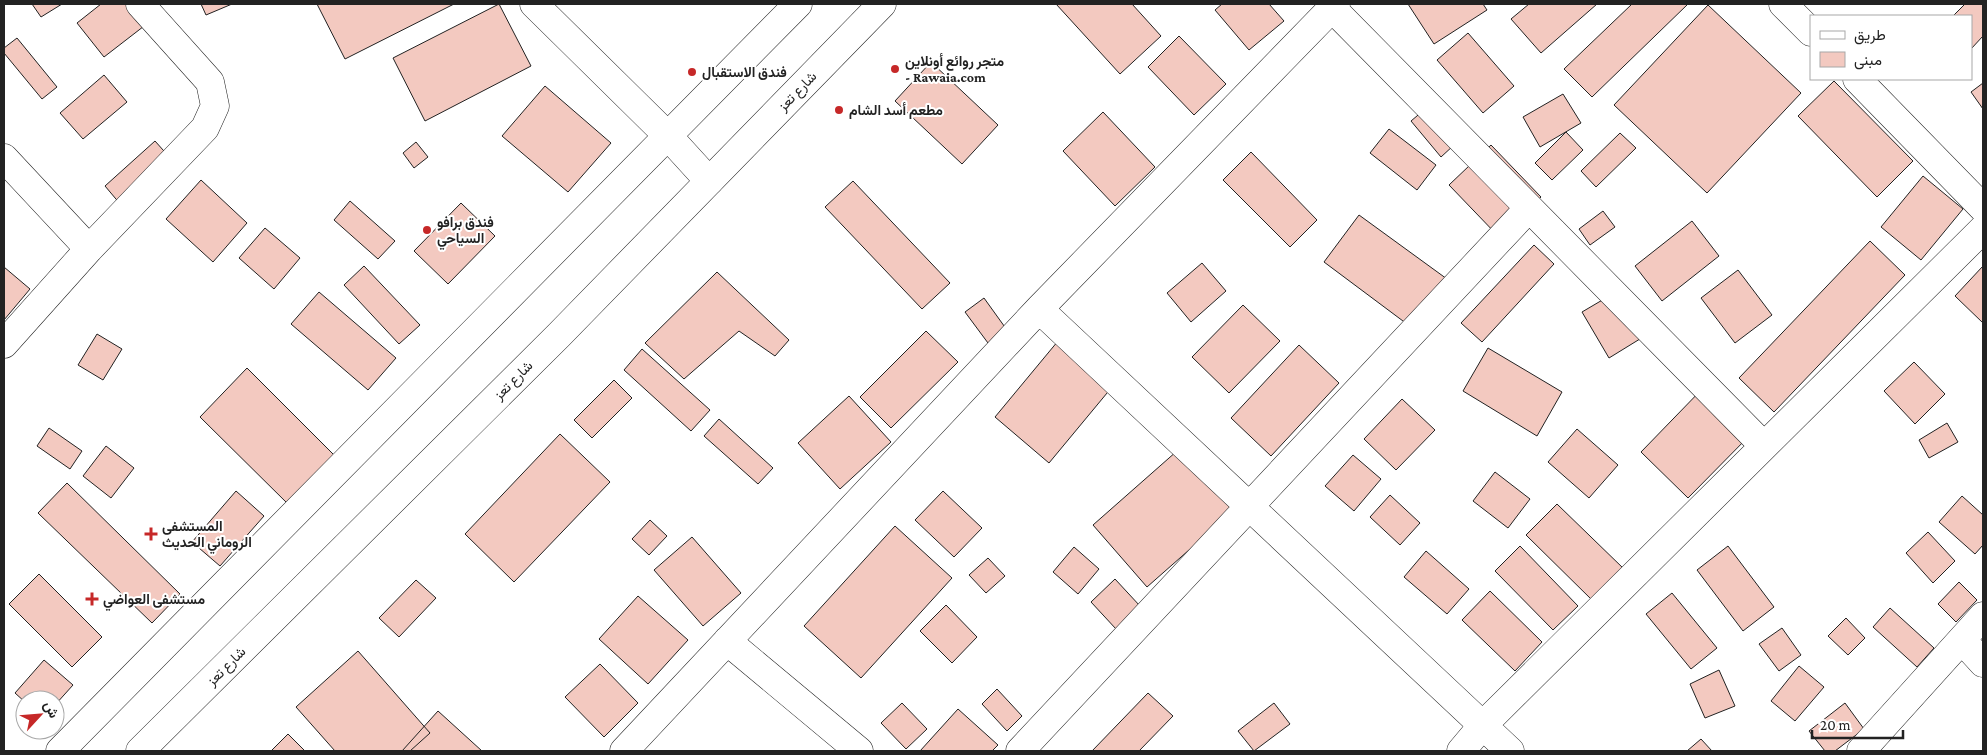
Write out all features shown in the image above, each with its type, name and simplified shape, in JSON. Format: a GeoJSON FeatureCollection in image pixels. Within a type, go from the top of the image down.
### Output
{"type":"FeatureCollection","features":[{"type":"Feature","properties":{"kind":"main road"},"geometry":{"type":"LineString","coordinates":[[4,344],[89,248],[205,128],[215,106],[210,82],[140,4]]}},
{"type":"Feature","properties":{"kind":"main road"},"geometry":{"type":"LineString","coordinates":[[534,4],[668,136],[709,181]]}},
{"type":"Feature","properties":{"kind":"main road"},"geometry":{"type":"LineString","coordinates":[[60,751],[798,4]]}},
{"type":"Feature","properties":{"kind":"main road","name":"شارع تعز"},"geometry":{"type":"LineString","coordinates":[[140,751],[559,335],[882,4]]}},
{"type":"Feature","properties":{"kind":"main road"},"geometry":{"type":"LineString","coordinates":[[1783,4],[1810,31]]}},
{"type":"Feature","properties":{"kind":"main road"},"geometry":{"type":"LineString","coordinates":[[624,751],[1039,309],[1334,6],[1529,208],[1764,446]]}},
{"type":"Feature","properties":{"kind":"main road"},"geometry":{"type":"LineString","coordinates":[[1858,80],[1983,208]]}},
{"type":"Feature","properties":{"kind":"main road"},"geometry":{"type":"LineString","coordinates":[[4,158],[89,248]]}},
{"type":"Feature","properties":{"kind":"main road"},"geometry":{"type":"LineString","coordinates":[[1020,751],[1529,208]]}},
{"type":"Feature","properties":{"kind":"main road"},"geometry":{"type":"LineString","coordinates":[[1461,751],[1482,726],[1983,229]]}},
{"type":"Feature","properties":{"kind":"main road"},"geometry":{"type":"LineString","coordinates":[[1039,309],[1510,751]]}},
{"type":"Feature","properties":{"kind":"main road"},"geometry":{"type":"LineString","coordinates":[[1861,751],[1983,616]]}},
{"type":"Feature","properties":{"kind":"main road"},"geometry":{"type":"LineString","coordinates":[[1962,640],[1983,663]]}},
{"type":"Feature","properties":{"kind":"main road"},"geometry":{"type":"LineString","coordinates":[[727,641],[859,751]]}},
{"type":"Feature","properties":{"kind":"building"},"geometry":{"type":"Polygon","coordinates":[[[32,4],[62,4],[41,17],[32,4]]]}},
{"type":"Feature","properties":{"kind":"building"},"geometry":{"type":"Polygon","coordinates":[[[101,4],[133,4],[148,23],[104,57],[77,23],[101,4]]]}},
{"type":"Feature","properties":{"kind":"building"},"geometry":{"type":"Polygon","coordinates":[[[201,4],[232,4],[206,15],[201,4]]]}},
{"type":"Feature","properties":{"kind":"building"},"geometry":{"type":"Polygon","coordinates":[[[317,4],[454,4],[345,59],[317,4]]]}},
{"type":"Feature","properties":{"kind":"building"},"geometry":{"type":"Polygon","coordinates":[[[499,4],[531,66],[425,121],[393,58],[499,4]]]}},
{"type":"Feature","properties":{"kind":"building"},"geometry":{"type":"Polygon","coordinates":[[[1056,4],[1132,4],[1161,36],[1120,74],[1056,4]]]}},
{"type":"Feature","properties":{"kind":"building"},"geometry":{"type":"Polygon","coordinates":[[[1222,4],[1269,4],[1284,21],[1249,50],[1215,10],[1222,4]]]}},
{"type":"Feature","properties":{"kind":"building"},"geometry":{"type":"Polygon","coordinates":[[[1408,4],[1483,4],[1487,10],[1434,44],[1408,4]]]}},
{"type":"Feature","properties":{"kind":"building"},"geometry":{"type":"Polygon","coordinates":[[[1529,4],[1597,4],[1541,53],[1511,19],[1529,4]]]}},
{"type":"Feature","properties":{"kind":"building"},"geometry":{"type":"Polygon","coordinates":[[[1632,4],[1688,4],[1592,97],[1564,69],[1632,4]]]}},
{"type":"Feature","properties":{"kind":"building"},"geometry":{"type":"Polygon","coordinates":[[[1965,4],[1983,4],[1983,36],[1972,48],[1972,15],[1954,15],[1965,4]]]}},
{"type":"Feature","properties":{"kind":"building"},"geometry":{"type":"Polygon","coordinates":[[[1708,5],[1801,93],[1707,193],[1614,105],[1708,5]]]}},
{"type":"Feature","properties":{"kind":"building"},"geometry":{"type":"Polygon","coordinates":[[[1468,33],[1514,86],[1483,113],[1437,60],[1468,33]]]}},
{"type":"Feature","properties":{"kind":"building"},"geometry":{"type":"Polygon","coordinates":[[[1179,36],[1226,84],[1194,115],[1148,67],[1179,36]]]}},
{"type":"Feature","properties":{"kind":"building"},"geometry":{"type":"Polygon","coordinates":[[[17,38],[57,87],[42,99],[4,53],[4,48],[17,38]]]}},
{"type":"Feature","properties":{"kind":"building"},"geometry":{"type":"Polygon","coordinates":[[[931,62],[998,125],[962,164],[895,101],[931,62]]]}},
{"type":"Feature","properties":{"kind":"building"},"geometry":{"type":"Polygon","coordinates":[[[104,75],[127,102],[83,139],[60,113],[104,75]]]}},
{"type":"Feature","properties":{"kind":"building"},"geometry":{"type":"Polygon","coordinates":[[[1834,81],[1913,161],[1877,197],[1798,116],[1834,81]]]}},
{"type":"Feature","properties":{"kind":"building"},"geometry":{"type":"Polygon","coordinates":[[[1983,83],[1983,109],[1971,92],[1983,83]]]}},
{"type":"Feature","properties":{"kind":"building"},"geometry":{"type":"Polygon","coordinates":[[[545,86],[611,143],[568,192],[502,136],[545,86]]]}},
{"type":"Feature","properties":{"kind":"building"},"geometry":{"type":"Polygon","coordinates":[[[1563,94],[1581,123],[1540,147],[1523,117],[1563,94]]]}},
{"type":"Feature","properties":{"kind":"building"},"geometry":{"type":"Polygon","coordinates":[[[1424,110],[1454,145],[1441,157],[1411,121],[1424,110]]]}},
{"type":"Feature","properties":{"kind":"building"},"geometry":{"type":"Polygon","coordinates":[[[1103,112],[1155,167],[1115,206],[1063,151],[1103,112]]]}},
{"type":"Feature","properties":{"kind":"building"},"geometry":{"type":"Polygon","coordinates":[[[1389,129],[1436,165],[1417,190],[1370,153],[1389,129]]]}},
{"type":"Feature","properties":{"kind":"building"},"geometry":{"type":"Polygon","coordinates":[[[1566,132],[1583,150],[1552,180],[1535,163],[1566,132]]]}},
{"type":"Feature","properties":{"kind":"building"},"geometry":{"type":"Polygon","coordinates":[[[1620,133],[1636,148],[1596,187],[1581,171],[1620,133]]]}},
{"type":"Feature","properties":{"kind":"building"},"geometry":{"type":"Polygon","coordinates":[[[155,141],[172,160],[121,205],[105,186],[155,141]]]}},
{"type":"Feature","properties":{"kind":"building"},"geometry":{"type":"Polygon","coordinates":[[[416,142],[428,157],[414,168],[403,153],[416,142]]]}},
{"type":"Feature","properties":{"kind":"building"},"geometry":{"type":"Polygon","coordinates":[[[1491,145],[1541,197],[1499,237],[1449,185],[1491,145]]]}},
{"type":"Feature","properties":{"kind":"building"},"geometry":{"type":"Polygon","coordinates":[[[1251,152],[1317,220],[1290,247],[1223,180],[1251,152]]]}},
{"type":"Feature","properties":{"kind":"building"},"geometry":{"type":"Polygon","coordinates":[[[1923,176],[1963,209],[1921,260],[1881,227],[1923,176]]]}},
{"type":"Feature","properties":{"kind":"building"},"geometry":{"type":"Polygon","coordinates":[[[201,180],[247,223],[213,262],[166,219],[201,180]]]}},
{"type":"Feature","properties":{"kind":"building"},"geometry":{"type":"Polygon","coordinates":[[[853,181],[950,283],[922,309],[825,207],[853,181]]]}},
{"type":"Feature","properties":{"kind":"building"},"geometry":{"type":"Polygon","coordinates":[[[350,201],[395,241],[378,259],[334,220],[350,201]]]}},
{"type":"Feature","properties":{"kind":"building"},"geometry":{"type":"Polygon","coordinates":[[[461,203],[495,236],[448,284],[414,251],[461,203]]]}},
{"type":"Feature","properties":{"kind":"building"},"geometry":{"type":"Polygon","coordinates":[[[1603,211],[1615,227],[1590,245],[1579,229],[1603,211]]]}},
{"type":"Feature","properties":{"kind":"building"},"geometry":{"type":"Polygon","coordinates":[[[1359,215],[1447,279],[1411,327],[1324,262],[1359,215]]]}},
{"type":"Feature","properties":{"kind":"building"},"geometry":{"type":"Polygon","coordinates":[[[1692,221],[1719,256],[1662,301],[1635,266],[1692,221]]]}},
{"type":"Feature","properties":{"kind":"building"},"geometry":{"type":"Polygon","coordinates":[[[265,228],[300,258],[274,289],[239,258],[265,228]]]}},
{"type":"Feature","properties":{"kind":"building"},"geometry":{"type":"Polygon","coordinates":[[[1870,241],[1905,275],[1774,412],[1739,378],[1870,241]]]}},
{"type":"Feature","properties":{"kind":"building"},"geometry":{"type":"Polygon","coordinates":[[[1534,245],[1554,264],[1482,342],[1461,323],[1534,245]]]}},
{"type":"Feature","properties":{"kind":"building"},"geometry":{"type":"Polygon","coordinates":[[[1202,263],[1226,291],[1191,322],[1167,293],[1202,263]]]}},
{"type":"Feature","properties":{"kind":"building"},"geometry":{"type":"Polygon","coordinates":[[[364,266],[420,325],[399,344],[344,285],[364,266]]]}},
{"type":"Feature","properties":{"kind":"building"},"geometry":{"type":"Polygon","coordinates":[[[1983,266],[1983,323],[1955,296],[1983,266]]]}},
{"type":"Feature","properties":{"kind":"building"},"geometry":{"type":"Polygon","coordinates":[[[4,267],[30,289],[4,320],[4,267]]]}},
{"type":"Feature","properties":{"kind":"building"},"geometry":{"type":"Polygon","coordinates":[[[1738,270],[1772,315],[1735,343],[1701,298],[1738,270]]]}},
{"type":"Feature","properties":{"kind":"building"},"geometry":{"type":"Polygon","coordinates":[[[717,272],[789,340],[775,356],[739,331],[684,379],[645,343],[717,272]]]}},
{"type":"Feature","properties":{"kind":"building"},"geometry":{"type":"Polygon","coordinates":[[[1621,289],[1648,334],[1609,358],[1582,312],[1621,289]]]}},
{"type":"Feature","properties":{"kind":"building"},"geometry":{"type":"Polygon","coordinates":[[[319,292],[396,358],[368,390],[291,324],[319,292]]]}},
{"type":"Feature","properties":{"kind":"building"},"geometry":{"type":"Polygon","coordinates":[[[984,298],[1007,330],[988,343],[965,312],[984,298]]]}},
{"type":"Feature","properties":{"kind":"building"},"geometry":{"type":"Polygon","coordinates":[[[1243,305],[1280,341],[1229,393],[1192,357],[1243,305]]]}},
{"type":"Feature","properties":{"kind":"building"},"geometry":{"type":"Polygon","coordinates":[[[926,331],[958,362],[891,428],[860,397],[926,331]]]}},
{"type":"Feature","properties":{"kind":"building"},"geometry":{"type":"Polygon","coordinates":[[[97,334],[122,349],[103,380],[78,365],[97,334]]]}},
{"type":"Feature","properties":{"kind":"building"},"geometry":{"type":"Polygon","coordinates":[[[1063,335],[1117,381],[1049,463],[995,417],[1063,335]]]}},
{"type":"Feature","properties":{"kind":"building"},"geometry":{"type":"Polygon","coordinates":[[[1299,345],[1339,383],[1271,456],[1231,418],[1299,345]]]}},
{"type":"Feature","properties":{"kind":"building"},"geometry":{"type":"Polygon","coordinates":[[[1488,348],[1562,392],[1537,436],[1463,391],[1488,348]]]}},
{"type":"Feature","properties":{"kind":"building"},"geometry":{"type":"Polygon","coordinates":[[[642,349],[710,410],[691,431],[624,370],[642,349]]]}},
{"type":"Feature","properties":{"kind":"building"},"geometry":{"type":"Polygon","coordinates":[[[1914,362],[1945,394],[1915,424],[1884,391],[1914,362]]]}},
{"type":"Feature","properties":{"kind":"building"},"geometry":{"type":"Polygon","coordinates":[[[247,368],[337,458],[290,506],[200,417],[247,368]]]}},
{"type":"Feature","properties":{"kind":"building"},"geometry":{"type":"Polygon","coordinates":[[[614,380],[632,398],[592,438],[574,420],[614,380]]]}},
{"type":"Feature","properties":{"kind":"building"},"geometry":{"type":"Polygon","coordinates":[[[1706,385],[1753,432],[1688,498],[1641,452],[1706,385]]]}},
{"type":"Feature","properties":{"kind":"building"},"geometry":{"type":"Polygon","coordinates":[[[849,396],[891,442],[840,489],[798,443],[849,396]]]}},
{"type":"Feature","properties":{"kind":"building"},"geometry":{"type":"Polygon","coordinates":[[[1402,399],[1435,430],[1396,470],[1364,439],[1402,399]]]}},
{"type":"Feature","properties":{"kind":"building"},"geometry":{"type":"Polygon","coordinates":[[[719,419],[773,468],[758,484],[704,436],[719,419]]]}},
{"type":"Feature","properties":{"kind":"building"},"geometry":{"type":"Polygon","coordinates":[[[1947,423],[1958,442],[1929,458],[1919,440],[1947,423]]]}},
{"type":"Feature","properties":{"kind":"building"},"geometry":{"type":"Polygon","coordinates":[[[49,428],[82,451],[70,469],[37,446],[49,428]]]}},
{"type":"Feature","properties":{"kind":"building"},"geometry":{"type":"Polygon","coordinates":[[[1577,429],[1618,465],[1589,498],[1548,462],[1577,429]]]}},
{"type":"Feature","properties":{"kind":"building"},"geometry":{"type":"Polygon","coordinates":[[[560,434],[610,482],[514,582],[465,534],[560,434]]]}},
{"type":"Feature","properties":{"kind":"building"},"geometry":{"type":"Polygon","coordinates":[[[1194,436],[1248,498],[1147,587],[1093,525],[1194,436]]]}},
{"type":"Feature","properties":{"kind":"building"},"geometry":{"type":"Polygon","coordinates":[[[106,446],[134,468],[111,498],[83,476],[106,446]]]}},
{"type":"Feature","properties":{"kind":"building"},"geometry":{"type":"Polygon","coordinates":[[[1353,455],[1381,479],[1354,511],[1325,486],[1353,455]]]}},
{"type":"Feature","properties":{"kind":"building"},"geometry":{"type":"Polygon","coordinates":[[[1495,472],[1530,499],[1508,528],[1473,501],[1495,472]]]}},
{"type":"Feature","properties":{"kind":"building"},"geometry":{"type":"Polygon","coordinates":[[[67,483],[180,594],[152,623],[38,513],[67,483]]]}},
{"type":"Feature","properties":{"kind":"building"},"geometry":{"type":"Polygon","coordinates":[[[236,491],[264,516],[220,566],[192,542],[236,491]]]}},
{"type":"Feature","properties":{"kind":"building"},"geometry":{"type":"Polygon","coordinates":[[[943,491],[982,528],[954,557],[915,520],[943,491]]]}},
{"type":"Feature","properties":{"kind":"building"},"geometry":{"type":"Polygon","coordinates":[[[1390,495],[1420,523],[1400,545],[1370,517],[1390,495]]]}},
{"type":"Feature","properties":{"kind":"building"},"geometry":{"type":"Polygon","coordinates":[[[1962,496],[1983,515],[1983,545],[1975,554],[1939,522],[1962,496]]]}},
{"type":"Feature","properties":{"kind":"building"},"geometry":{"type":"Polygon","coordinates":[[[1557,504],[1624,569],[1593,601],[1526,535],[1557,504]]]}},
{"type":"Feature","properties":{"kind":"building"},"geometry":{"type":"Polygon","coordinates":[[[650,520],[667,536],[649,555],[632,539],[650,520]]]}},
{"type":"Feature","properties":{"kind":"building"},"geometry":{"type":"Polygon","coordinates":[[[895,526],[952,578],[861,678],[804,626],[895,526]]]}},
{"type":"Feature","properties":{"kind":"building"},"geometry":{"type":"Polygon","coordinates":[[[1928,532],[1955,561],[1933,583],[1906,553],[1928,532]]]}},
{"type":"Feature","properties":{"kind":"building"},"geometry":{"type":"Polygon","coordinates":[[[692,537],[741,593],[703,626],[654,570],[692,537]]]}},
{"type":"Feature","properties":{"kind":"building"},"geometry":{"type":"Polygon","coordinates":[[[1520,546],[1578,606],[1553,630],[1495,571],[1520,546]]]}},
{"type":"Feature","properties":{"kind":"building"},"geometry":{"type":"Polygon","coordinates":[[[1728,546],[1774,607],[1743,631],[1697,570],[1728,546]]]}},
{"type":"Feature","properties":{"kind":"building"},"geometry":{"type":"Polygon","coordinates":[[[1074,547],[1099,569],[1078,594],[1053,572],[1074,547]]]}},
{"type":"Feature","properties":{"kind":"building"},"geometry":{"type":"Polygon","coordinates":[[[1426,551],[1469,589],[1447,614],[1404,577],[1426,551]]]}},
{"type":"Feature","properties":{"kind":"building"},"geometry":{"type":"Polygon","coordinates":[[[988,558],[1005,576],[986,593],[969,575],[988,558]]]}},
{"type":"Feature","properties":{"kind":"building"},"geometry":{"type":"Polygon","coordinates":[[[39,574],[102,637],[72,667],[9,604],[39,574]]]}},
{"type":"Feature","properties":{"kind":"building"},"geometry":{"type":"Polygon","coordinates":[[[1115,579],[1140,606],[1116,629],[1091,602],[1115,579]]]}},
{"type":"Feature","properties":{"kind":"building"},"geometry":{"type":"Polygon","coordinates":[[[416,580],[436,598],[399,637],[379,618],[416,580]]]}},
{"type":"Feature","properties":{"kind":"building"},"geometry":{"type":"Polygon","coordinates":[[[1959,582],[1977,600],[1956,622],[1938,604],[1959,582]]]}},
{"type":"Feature","properties":{"kind":"building"},"geometry":{"type":"Polygon","coordinates":[[[1490,591],[1542,642],[1515,671],[1462,620],[1490,591]]]}},
{"type":"Feature","properties":{"kind":"building"},"geometry":{"type":"Polygon","coordinates":[[[1672,593],[1717,648],[1691,669],[1646,614],[1672,593]]]}},
{"type":"Feature","properties":{"kind":"building"},"geometry":{"type":"Polygon","coordinates":[[[638,596],[688,640],[648,684],[599,639],[638,596]]]}},
{"type":"Feature","properties":{"kind":"building"},"geometry":{"type":"Polygon","coordinates":[[[946,605],[977,637],[952,663],[920,631],[946,605]]]}},
{"type":"Feature","properties":{"kind":"building"},"geometry":{"type":"Polygon","coordinates":[[[1890,608],[1934,648],[1917,667],[1873,627],[1890,608]]]}},
{"type":"Feature","properties":{"kind":"building"},"geometry":{"type":"Polygon","coordinates":[[[1846,618],[1865,638],[1848,655],[1828,636],[1846,618]]]}},
{"type":"Feature","properties":{"kind":"building"},"geometry":{"type":"Polygon","coordinates":[[[1782,628],[1801,655],[1779,671],[1759,644],[1782,628]]]}},
{"type":"Feature","properties":{"kind":"building"},"geometry":{"type":"Polygon","coordinates":[[[358,651],[430,733],[410,751],[335,751],[296,707],[358,651]]]}},
{"type":"Feature","properties":{"kind":"building"},"geometry":{"type":"Polygon","coordinates":[[[44,660],[73,685],[65,694],[65,690],[18,690],[44,660]]]}},
{"type":"Feature","properties":{"kind":"building"},"geometry":{"type":"Polygon","coordinates":[[[600,664],[638,703],[604,737],[565,697],[600,664]]]}},
{"type":"Feature","properties":{"kind":"building"},"geometry":{"type":"Polygon","coordinates":[[[1799,666],[1824,687],[1795,721],[1771,701],[1799,666]]]}},
{"type":"Feature","properties":{"kind":"building"},"geometry":{"type":"Polygon","coordinates":[[[1719,670],[1735,706],[1705,718],[1690,684],[1719,670]]]}},
{"type":"Feature","properties":{"kind":"building"},"geometry":{"type":"Polygon","coordinates":[[[997,689],[1022,716],[1007,731],[982,704],[997,689]]]}},
{"type":"Feature","properties":{"kind":"building"},"geometry":{"type":"Polygon","coordinates":[[[1148,693],[1173,716],[1139,751],[1092,751],[1148,693]]]}},
{"type":"Feature","properties":{"kind":"building"},"geometry":{"type":"Polygon","coordinates":[[[902,703],[927,729],[906,749],[881,723],[902,703]]]}},
{"type":"Feature","properties":{"kind":"building"},"geometry":{"type":"Polygon","coordinates":[[[1274,703],[1290,724],[1254,751],[1238,731],[1274,703]]]}},
{"type":"Feature","properties":{"kind":"building"},"geometry":{"type":"Polygon","coordinates":[[[1845,703],[1864,729],[1835,751],[1825,751],[1809,731],[1845,703]]]}},
{"type":"Feature","properties":{"kind":"building"},"geometry":{"type":"Polygon","coordinates":[[[958,709],[998,745],[992,751],[920,751],[958,709]]]}},
{"type":"Feature","properties":{"kind":"building"},"geometry":{"type":"Polygon","coordinates":[[[438,711],[482,751],[402,751],[438,711]]]}},
{"type":"Feature","properties":{"kind":"building"},"geometry":{"type":"Polygon","coordinates":[[[288,734],[305,751],[271,751],[288,734]]]}},
{"type":"Feature","properties":{"kind":"building"},"geometry":{"type":"Polygon","coordinates":[[[1701,739],[1712,751],[1687,751],[1701,739]]]}},
{"type":"Feature","properties":{"kind":"place","name":"متجر روائع أونلاين - Rawaia.com"},"geometry":{"type":"Point","coordinates":[895,69]}},
{"type":"Feature","properties":{"kind":"place","name":"فندق الاستقبال"},"geometry":{"type":"Point","coordinates":[692,72]}},
{"type":"Feature","properties":{"kind":"place","name":"مطعم أسد الشام"},"geometry":{"type":"Point","coordinates":[839,110]}},
{"type":"Feature","properties":{"kind":"place","name":"فندق برافو السياحي"},"geometry":{"type":"Point","coordinates":[427,230]}},
{"type":"Feature","properties":{"kind":"place","name":"المستشفى الروماني الحديث"},"geometry":{"type":"Point","coordinates":[151,534]}},
{"type":"Feature","properties":{"kind":"place","name":"مستشفى العواضي"},"geometry":{"type":"Point","coordinates":[92,599]}}]}
